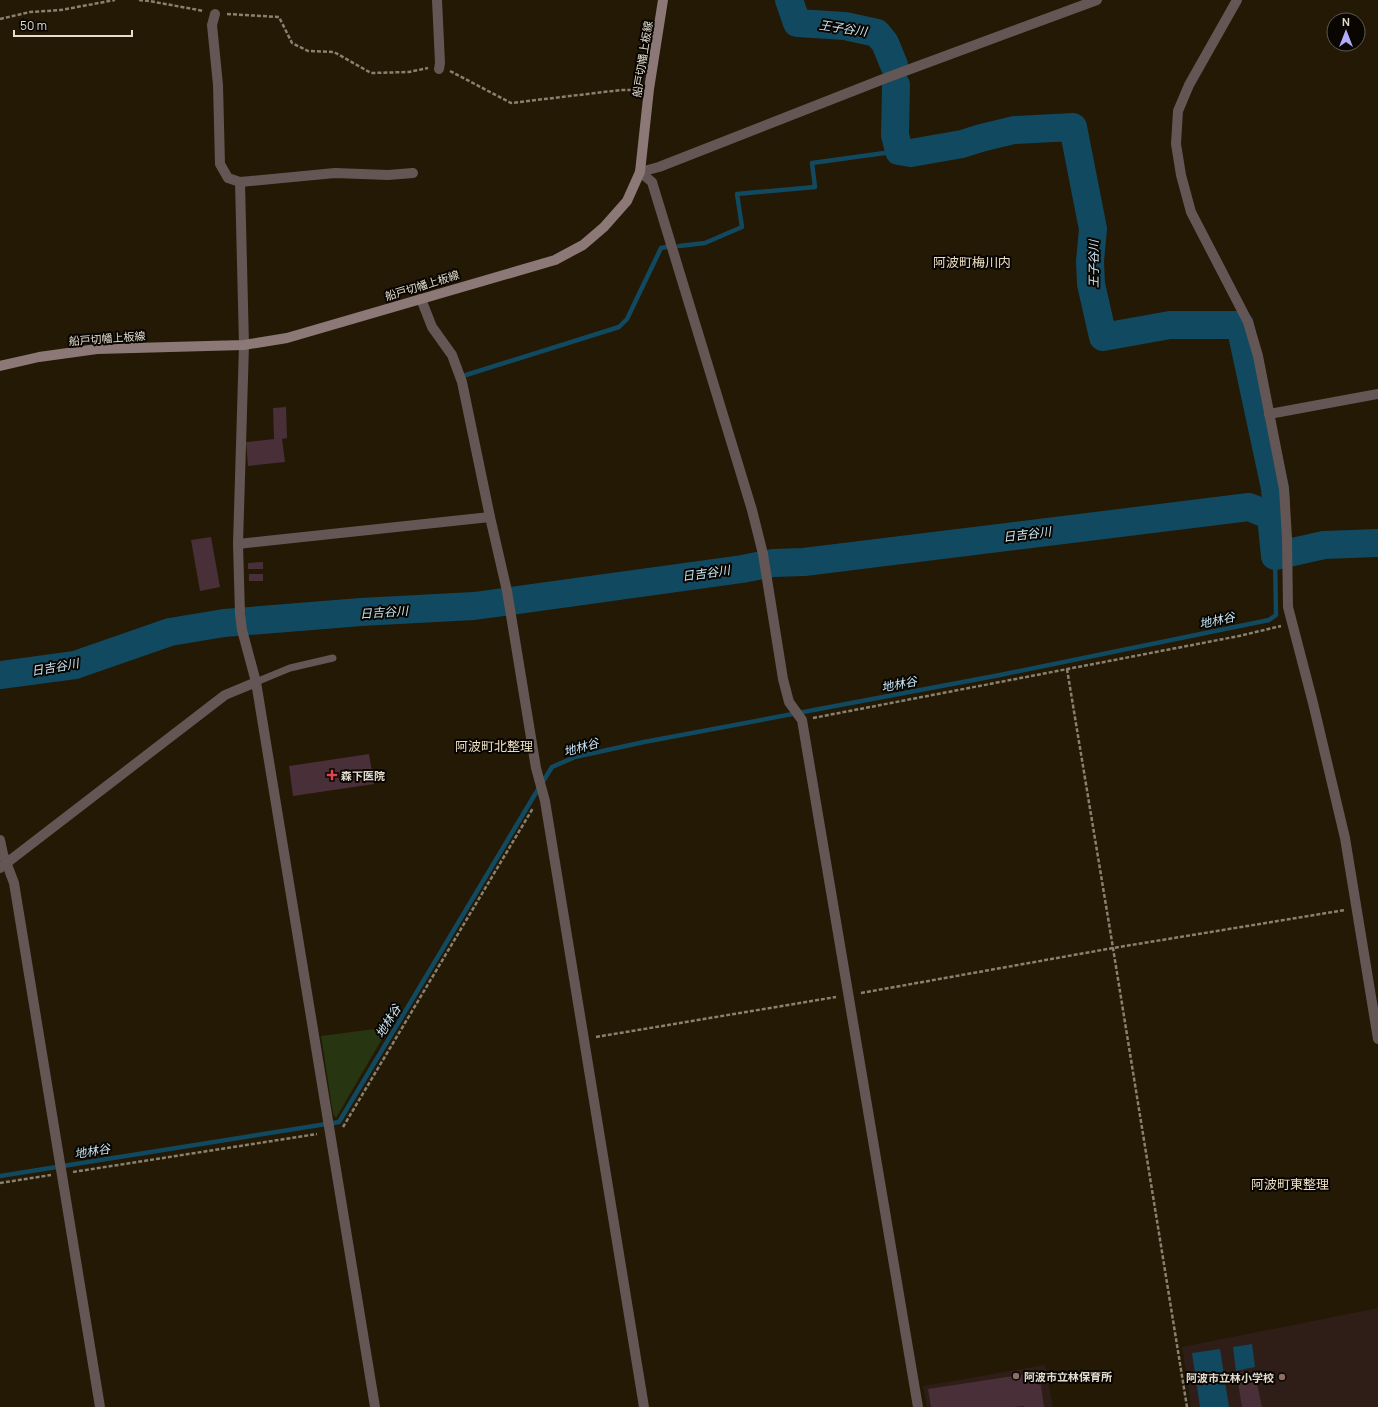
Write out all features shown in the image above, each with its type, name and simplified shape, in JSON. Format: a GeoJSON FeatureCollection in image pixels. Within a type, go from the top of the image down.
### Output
{"type":"FeatureCollection","features":[{"type":"Feature","properties":{"kind":"main road","name":"船戸切幡上板線"},"geometry":{"type":"LineString","coordinates":[[0,366],[39,357],[97,349],[244,345],[287,338],[555,260],[583,245],[604,226],[627,201],[640,172],[649,89],[663,0]]}},
{"type":"Feature","properties":{"kind":"street"},"geometry":{"type":"LineString","coordinates":[[437,0],[439,69]]}},
{"type":"Feature","properties":{"kind":"street"},"geometry":{"type":"LineString","coordinates":[[640,172],[659,167],[886,78],[1097,0]]}},
{"type":"Feature","properties":{"kind":"street"},"geometry":{"type":"LineString","coordinates":[[1237,0],[1189,85],[1178,110],[1176,144],[1181,175],[1192,212],[1248,322],[1258,356],[1284,489],[1286,508],[1288,607],[1313,703],[1345,838],[1378,1039]]}},
{"type":"Feature","properties":{"kind":"street"},"geometry":{"type":"LineString","coordinates":[[215,14],[212,25],[218,85],[220,164],[228,178],[240,182],[335,173],[388,175],[413,173]]}},
{"type":"Feature","properties":{"kind":"street"},"geometry":{"type":"LineString","coordinates":[[640,172],[652,182],[752,510],[763,554],[783,679],[789,702],[798,715],[848,995],[918,1407]]}},
{"type":"Feature","properties":{"kind":"street"},"geometry":{"type":"LineString","coordinates":[[240,182],[244,345],[238,544],[240,614],[242,630],[256,682],[375,1407]]}},
{"type":"Feature","properties":{"kind":"street"},"geometry":{"type":"LineString","coordinates":[[421,299],[432,327],[452,355],[462,382],[490,517],[511,608],[538,776],[545,801],[644,1407]]}},
{"type":"Feature","properties":{"kind":"street"},"geometry":{"type":"LineString","coordinates":[[1269,414],[1378,394]]}},
{"type":"Feature","properties":{"kind":"street"},"geometry":{"type":"LineString","coordinates":[[238,544],[490,517]]}},
{"type":"Feature","properties":{"kind":"street"},"geometry":{"type":"LineString","coordinates":[[4,866],[225,694],[256,682]]}},
{"type":"Feature","properties":{"kind":"street"},"geometry":{"type":"LineString","coordinates":[[0,840],[4,866],[14,883],[100,1407]]}},
{"type":"Feature","properties":{"kind":"lane"},"geometry":{"type":"LineString","coordinates":[[256,682],[290,668],[333,658]]}},
{"type":"Feature","properties":{"kind":"path"},"geometry":{"type":"LineString","coordinates":[[0,20],[30,12],[61,10],[115,0]]}},
{"type":"Feature","properties":{"kind":"path"},"geometry":{"type":"LineString","coordinates":[[140,0],[149,0],[215,14],[279,17],[292,43],[308,50],[334,52],[371,73],[409,72],[432,67],[448,70],[511,103],[621,90],[649,89]]}},
{"type":"Feature","properties":{"kind":"path"},"geometry":{"type":"LineString","coordinates":[[798,715],[1067,669],[1292,624]]}},
{"type":"Feature","properties":{"kind":"path"},"geometry":{"type":"LineString","coordinates":[[1067,669],[1187,1407]]}},
{"type":"Feature","properties":{"kind":"path"},"geometry":{"type":"LineString","coordinates":[[584,1039],[848,995],[1113,948],[1356,908]]}},
{"type":"Feature","properties":{"kind":"shaded area","name":"阿波市立林小学校"},"geometry":{"type":"Polygon","coordinates":[[[1378,1308],[1378,1407],[1191,1407],[1182,1347],[1378,1308]]]}},
{"type":"Feature","properties":{"kind":"shaded area","name":"阿波市立林保育所"},"geometry":{"type":"Polygon","coordinates":[[[1045,1365],[1053,1407],[927,1407],[923,1386],[1045,1365]]]}},
{"type":"Feature","properties":{"kind":"green space"},"geometry":{"type":"Polygon","coordinates":[[[389,1027],[336,1118],[333,1114],[321,1036],[389,1027]]]}},
{"type":"Feature","properties":{"kind":"water"},"geometry":{"type":"Polygon","coordinates":[[[1252,1344],[1255,1367],[1236,1371],[1233,1347],[1252,1344]]]}},
{"type":"Feature","properties":{"kind":"water"},"geometry":{"type":"Polygon","coordinates":[[[1220,1349],[1229,1407],[1200,1407],[1192,1353],[1220,1349]]]}},
{"type":"Feature","properties":{"kind":"building"},"geometry":{"type":"Polygon","coordinates":[[[286,407],[287,438],[282,439],[285,462],[248,466],[246,442],[274,439],[273,408],[286,407]]]}},
{"type":"Feature","properties":{"kind":"building"},"geometry":{"type":"Polygon","coordinates":[[[211,537],[220,587],[200,591],[191,540],[211,537]]]}},
{"type":"Feature","properties":{"kind":"building"},"geometry":{"type":"Polygon","coordinates":[[[263,562],[263,569],[248,569],[248,563],[263,562]]]}},
{"type":"Feature","properties":{"kind":"building"},"geometry":{"type":"Polygon","coordinates":[[[249,574],[263,574],[263,581],[249,581],[249,574]]]}},
{"type":"Feature","properties":{"kind":"building"},"geometry":{"type":"Polygon","coordinates":[[[369,754],[374,784],[293,796],[289,766],[369,754]]]}},
{"type":"Feature","properties":{"kind":"building","name":"阿波市立林保育所"},"geometry":{"type":"Polygon","coordinates":[[[1039,1372],[1044,1407],[931,1407],[928,1389],[1039,1372]]]}},
{"type":"Feature","properties":{"kind":"building"},"geometry":{"type":"Polygon","coordinates":[[[1243,1372],[1245,1381],[1256,1379],[1262,1407],[1242,1407],[1238,1383],[1229,1385],[1227,1375],[1243,1372]]]}},
{"type":"Feature","properties":{"kind":"waterway","name":"王子谷川"},"geometry":{"type":"LineString","coordinates":[[789,0],[797,23],[845,26],[877,33],[885,43],[894,65]]}},
{"type":"Feature","properties":{"kind":"waterway","name":"王子谷川"},"geometry":{"type":"LineString","coordinates":[[896,85],[895,135],[899,151],[911,153],[962,144],[1014,130],[1073,127],[1093,229],[1090,261],[1091,284],[1103,337],[1170,325],[1240,325],[1275,488],[1276,504],[1271,516]]}},
{"type":"Feature","properties":{"kind":"waterway"},"geometry":{"type":"LineString","coordinates":[[679,246],[705,243],[742,227],[737,194],[815,187],[812,163],[899,151]]}},
{"type":"Feature","properties":{"kind":"waterway"},"geometry":{"type":"LineString","coordinates":[[466,375],[619,327],[627,319],[661,248],[666,247]]}},
{"type":"Feature","properties":{"kind":"waterway","name":"日吉谷川"},"geometry":{"type":"LineString","coordinates":[[0,675],[75,665],[170,632],[224,623],[361,612],[474,606],[742,569],[773,563],[804,562],[1249,507],[1271,516],[1275,556],[1324,545],[1378,543]]}},
{"type":"Feature","properties":{"kind":"waterway","name":"地林谷"},"geometry":{"type":"LineString","coordinates":[[0,1176],[339,1122],[552,767],[575,757],[644,742],[1000,675],[1269,620],[1276,615],[1275,556]]}},
{"type":"Feature","properties":{"kind":"waterway","name":"日吉谷川"},"geometry":{"type":"LineString","coordinates":[[514,593],[516,601]]}},
{"type":"Feature","properties":{"kind":"place","name":"森下医院"},"geometry":{"type":"Point","coordinates":[332,775]}},
{"type":"Feature","properties":{"kind":"place","name":"阿波市立林保育所"},"geometry":{"type":"Point","coordinates":[1016,1376]}},
{"type":"Feature","properties":{"kind":"place","name":"阿波市立林小学校"},"geometry":{"type":"Point","coordinates":[1282,1377]}},
{"type":"Feature","properties":{"kind":"district","name":"阿波町梅川内"},"geometry":{"type":"Point","coordinates":[972,262]}},
{"type":"Feature","properties":{"kind":"district","name":"阿波町北整理"},"geometry":{"type":"Point","coordinates":[494,746]}},
{"type":"Feature","properties":{"kind":"district","name":"阿波町東整理"},"geometry":{"type":"Point","coordinates":[1290,1184]}}]}
